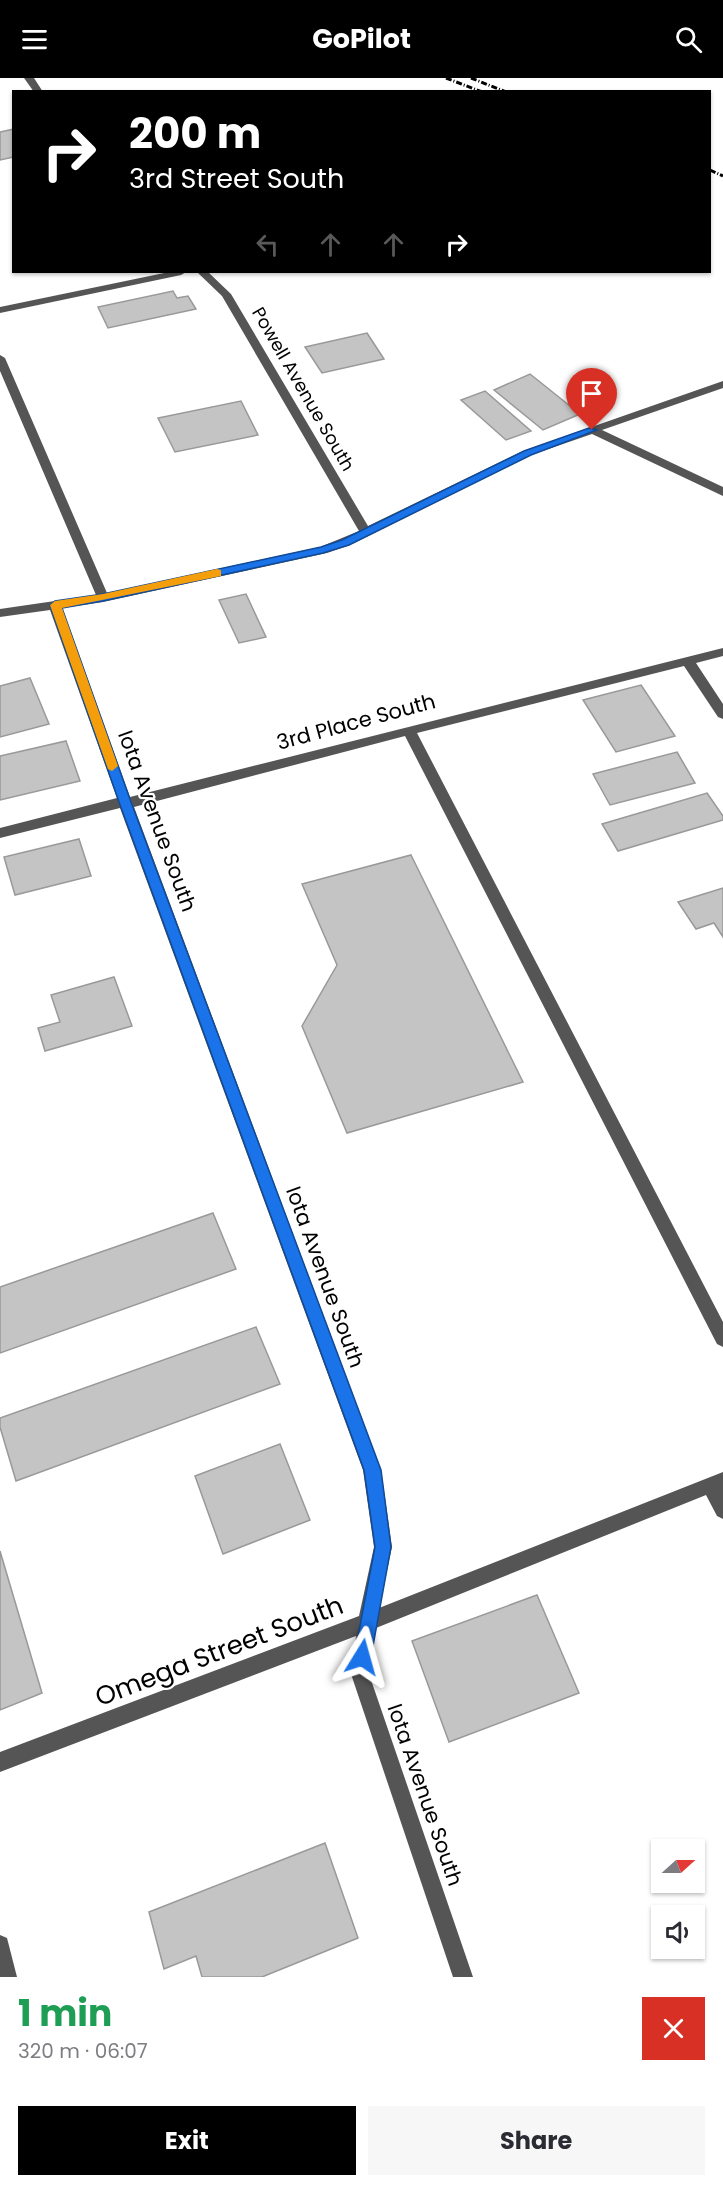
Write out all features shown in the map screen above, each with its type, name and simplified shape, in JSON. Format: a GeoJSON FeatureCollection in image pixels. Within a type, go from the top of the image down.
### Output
{"type":"FeatureCollection","features":[{"type":"Feature","properties":{"kind":"street"},"geometry":{"type":"LineString","coordinates":[[0,310],[176,273]]}},
{"type":"Feature","properties":{"kind":"street","name":"Powell Avenue South"},"geometry":{"type":"LineString","coordinates":[[203,273],[226,294],[365,531]]}},
{"type":"Feature","properties":{"kind":"street"},"geometry":{"type":"LineString","coordinates":[[0,358],[103,598]]}},
{"type":"Feature","properties":{"kind":"street"},"geometry":{"type":"LineString","coordinates":[[0,613],[103,598],[323,550],[346,542],[527,453],[723,384]]}},
{"type":"Feature","properties":{"kind":"street"},"geometry":{"type":"LineString","coordinates":[[592,430],[723,492]]}},
{"type":"Feature","properties":{"kind":"street","name":"Iota Avenue South"},"geometry":{"type":"LineString","coordinates":[[55,605],[125,802],[372,1470],[383,1547],[367,1622],[360,1674],[464,1977]]}},
{"type":"Feature","properties":{"kind":"street","name":"3rd Place South"},"geometry":{"type":"LineString","coordinates":[[0,833],[125,802],[140,801],[409,730],[723,652]]}},
{"type":"Feature","properties":{"kind":"street"},"geometry":{"type":"LineString","coordinates":[[687,660],[723,714]]}},
{"type":"Feature","properties":{"kind":"street"},"geometry":{"type":"LineString","coordinates":[[409,730],[723,1339]]}},
{"type":"Feature","properties":{"kind":"street"},"geometry":{"type":"LineString","coordinates":[[717,1484],[723,1510]]}},
{"type":"Feature","properties":{"kind":"street","name":"Omega Street South"},"geometry":{"type":"LineString","coordinates":[[0,1762],[367,1622],[717,1484]]}},
{"type":"Feature","properties":{"kind":"street"},"geometry":{"type":"LineString","coordinates":[[0,1944],[7,1977]]}},
{"type":"Feature","properties":{"kind":"building"},"geometry":{"type":"Polygon","coordinates":[[[12,129],[12,157],[0,160],[0,132],[12,129]]]}},
{"type":"Feature","properties":{"kind":"building"},"geometry":{"type":"Polygon","coordinates":[[[173,291],[177,298],[188,296],[196,309],[108,328],[98,307],[173,291]]]}},
{"type":"Feature","properties":{"kind":"building"},"geometry":{"type":"Polygon","coordinates":[[[367,333],[384,359],[322,373],[305,347],[367,333]]]}},
{"type":"Feature","properties":{"kind":"building"},"geometry":{"type":"Polygon","coordinates":[[[530,374],[580,414],[543,430],[494,390],[530,374]]]}},
{"type":"Feature","properties":{"kind":"building"},"geometry":{"type":"Polygon","coordinates":[[[485,391],[531,431],[506,440],[461,400],[485,391]]]}},
{"type":"Feature","properties":{"kind":"building"},"geometry":{"type":"Polygon","coordinates":[[[241,401],[258,435],[175,452],[158,418],[241,401]]]}},
{"type":"Feature","properties":{"kind":"building"},"geometry":{"type":"Polygon","coordinates":[[[246,594],[266,637],[239,643],[219,600],[246,594]]]}},
{"type":"Feature","properties":{"kind":"building"},"geometry":{"type":"Polygon","coordinates":[[[30,678],[49,724],[0,737],[0,686],[30,678]]]}},
{"type":"Feature","properties":{"kind":"building"},"geometry":{"type":"Polygon","coordinates":[[[641,685],[675,736],[616,752],[583,700],[641,685]]]}},
{"type":"Feature","properties":{"kind":"building"},"geometry":{"type":"Polygon","coordinates":[[[66,741],[80,781],[0,800],[0,756],[66,741]]]}},
{"type":"Feature","properties":{"kind":"building"},"geometry":{"type":"Polygon","coordinates":[[[677,752],[695,783],[610,805],[593,774],[677,752]]]}},
{"type":"Feature","properties":{"kind":"building"},"geometry":{"type":"Polygon","coordinates":[[[707,793],[723,816],[723,820],[618,851],[602,824],[707,793]]]}},
{"type":"Feature","properties":{"kind":"building"},"geometry":{"type":"Polygon","coordinates":[[[79,839],[91,876],[15,895],[4,857],[79,839]]]}},
{"type":"Feature","properties":{"kind":"building"},"geometry":{"type":"Polygon","coordinates":[[[411,855],[523,1082],[347,1133],[302,1026],[337,965],[302,884],[411,855]]]}},
{"type":"Feature","properties":{"kind":"building"},"geometry":{"type":"Polygon","coordinates":[[[723,888],[723,937],[714,923],[696,929],[678,902],[723,888]]]}},
{"type":"Feature","properties":{"kind":"building"},"geometry":{"type":"Polygon","coordinates":[[[114,977],[132,1026],[45,1051],[38,1028],[60,1022],[51,995],[114,977]]]}},
{"type":"Feature","properties":{"kind":"building"},"geometry":{"type":"Polygon","coordinates":[[[213,1213],[236,1269],[0,1353],[0,1287],[213,1213]]]}},
{"type":"Feature","properties":{"kind":"building"},"geometry":{"type":"Polygon","coordinates":[[[256,1327],[280,1384],[16,1481],[0,1427],[0,1418],[256,1327]]]}},
{"type":"Feature","properties":{"kind":"building"},"geometry":{"type":"Polygon","coordinates":[[[280,1444],[310,1520],[223,1554],[195,1476],[280,1444]]]}},
{"type":"Feature","properties":{"kind":"building"},"geometry":{"type":"Polygon","coordinates":[[[0,1551],[42,1693],[0,1710],[0,1551]]]}},
{"type":"Feature","properties":{"kind":"building"},"geometry":{"type":"Polygon","coordinates":[[[537,1595],[579,1693],[449,1742],[412,1641],[537,1595]]]}},
{"type":"Feature","properties":{"kind":"building"},"geometry":{"type":"Polygon","coordinates":[[[325,1843],[358,1938],[262,1977],[202,1977],[196,1956],[164,1969],[149,1912],[325,1843]]]}},
{"type":"Feature","properties":{"kind":"railway"},"geometry":{"type":"LineString","coordinates":[[446,78],[477,90]]}},
{"type":"Feature","properties":{"kind":"railway"},"geometry":{"type":"LineString","coordinates":[[471,78],[501,90]]}},
{"type":"Feature","properties":{"kind":"railway"},"geometry":{"type":"LineString","coordinates":[[711,170],[723,176]]}},
{"type":"Feature","properties":{"kind":"slow traffic"},"geometry":{"type":"LineString","coordinates":[[112,766],[55,605],[103,598],[217,573]]}},
{"type":"Feature","properties":{"kind":"route"},"geometry":{"type":"LineString","coordinates":[[362,1657],[383,1547],[372,1470],[125,802],[55,605],[103,598],[323,550],[346,542],[527,453],[592,430]]}}]}
